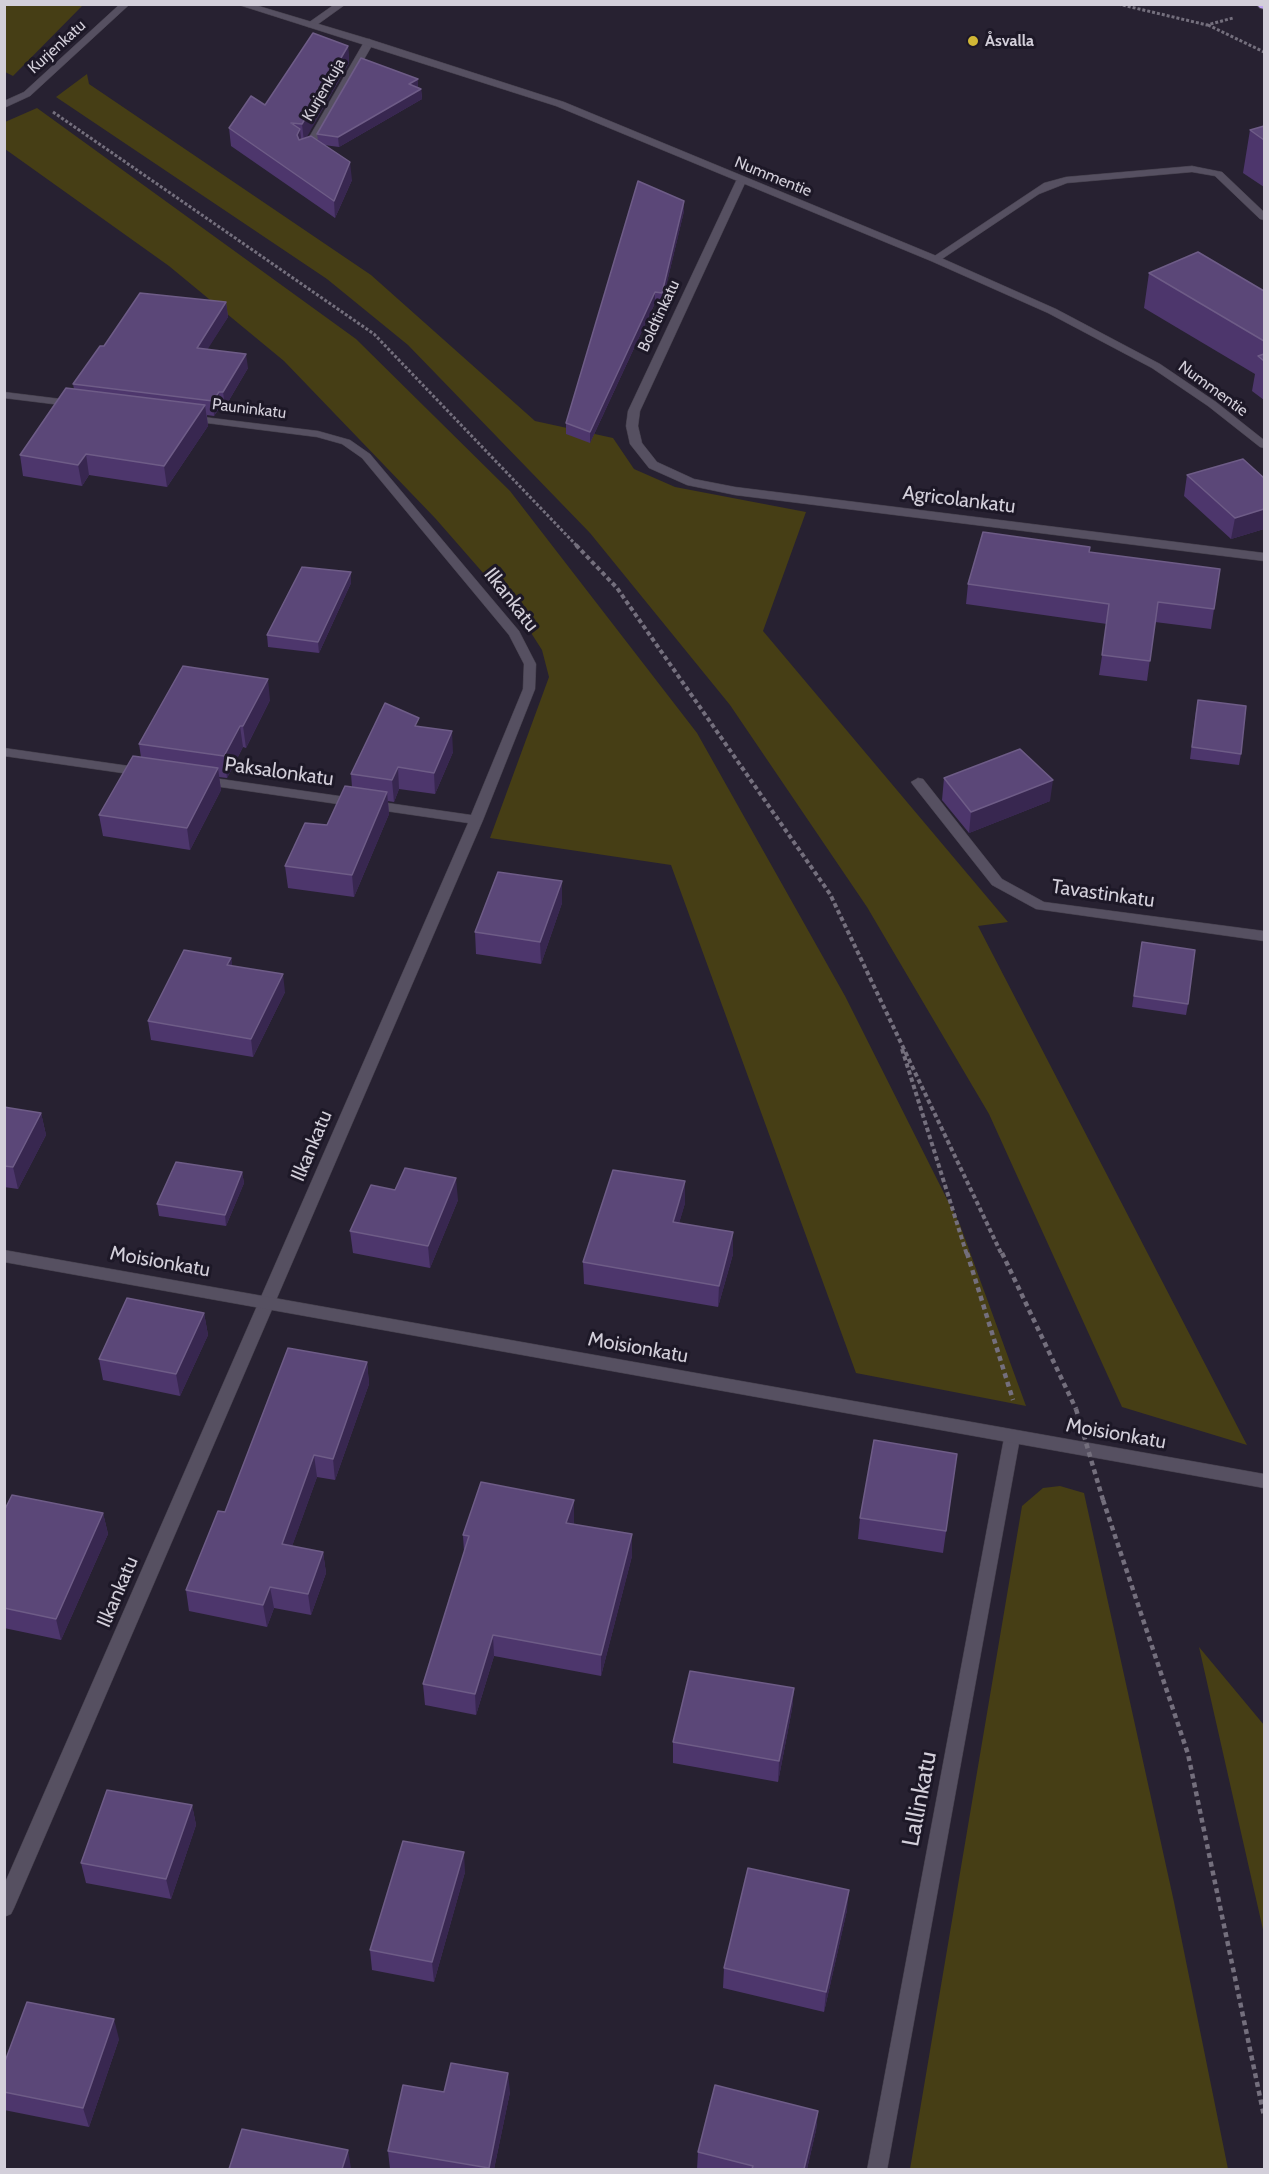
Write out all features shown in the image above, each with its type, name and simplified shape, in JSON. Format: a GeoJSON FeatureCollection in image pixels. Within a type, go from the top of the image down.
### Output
{"type":"FeatureCollection","features":[{"type":"Feature","properties":{"kind":"street","name":"Kurjenkatu"},"geometry":{"type":"LineString","coordinates":[[4,105],[27,94],[126,4]]}},
{"type":"Feature","properties":{"kind":"street","name":"Nummentie"},"geometry":{"type":"LineString","coordinates":[[240,4],[369,42],[560,104],[741,181],[935,259],[1052,311],[1156,366],[1212,404],[1264,445]]}},
{"type":"Feature","properties":{"kind":"street"},"geometry":{"type":"LineString","coordinates":[[311,25],[342,4]]}},
{"type":"Feature","properties":{"kind":"street","name":"Kurjenkuja"},"geometry":{"type":"LineString","coordinates":[[305,153],[369,42]]}},
{"type":"Feature","properties":{"kind":"street"},"geometry":{"type":"LineString","coordinates":[[935,259],[1035,192],[1048,185],[1066,180],[1192,168],[1218,174],[1264,217]]}},
{"type":"Feature","properties":{"kind":"street","name":"Boldtinkatu"},"geometry":{"type":"LineString","coordinates":[[653,465],[636,444],[632,426],[634,411],[741,181]]}},
{"type":"Feature","properties":{"kind":"street"},"geometry":{"type":"LineString","coordinates":[[4,395],[86,405]]}},
{"type":"Feature","properties":{"kind":"street","name":"Pauninkatu"},"geometry":{"type":"LineString","coordinates":[[178,417],[318,434],[346,442]]}},
{"type":"Feature","properties":{"kind":"street","name":"Ilkankatu"},"geometry":{"type":"LineString","coordinates":[[4,1908],[476,820],[529,689],[530,664],[507,625],[366,456],[346,442]]}},
{"type":"Feature","properties":{"kind":"street","name":"Agricolankatu"},"geometry":{"type":"LineString","coordinates":[[653,465],[691,482],[735,490],[1264,557]]}},
{"type":"Feature","properties":{"kind":"street"},"geometry":{"type":"LineString","coordinates":[[4,752],[158,774]]}},
{"type":"Feature","properties":{"kind":"street","name":"Paksalonkatu"},"geometry":{"type":"LineString","coordinates":[[181,777],[476,820]]}},
{"type":"Feature","properties":{"kind":"street","name":"Tavastinkatu"},"geometry":{"type":"LineString","coordinates":[[918,782],[997,882],[1041,906],[1264,936]]}},
{"type":"Feature","properties":{"kind":"street","name":"Moisionkatu"},"geometry":{"type":"LineString","coordinates":[[4,1256],[1264,1481]]}},
{"type":"Feature","properties":{"kind":"street","name":"Lallinkatu"},"geometry":{"type":"LineString","coordinates":[[877,2169],[1019,1439]]}},
{"type":"Feature","properties":{"kind":"path"},"geometry":{"type":"LineString","coordinates":[[1118,4],[1207,25],[1264,52]]}},
{"type":"Feature","properties":{"kind":"path"},"geometry":{"type":"LineString","coordinates":[[1207,25],[1237,17]]}},
{"type":"Feature","properties":{"kind":"path"},"geometry":{"type":"LineString","coordinates":[[27,94],[374,334],[617,588],[830,894],[1076,1409],[1103,1500],[1188,1754],[1264,2116]]}},
{"type":"Feature","properties":{"kind":"path"},"geometry":{"type":"LineString","coordinates":[[898,1036],[1019,1439]]}},
{"type":"Feature","properties":{"kind":"shaded area"},"geometry":{"type":"Polygon","coordinates":[[[4,5],[83,5],[13,76],[5,72],[4,5]]]}},
{"type":"Feature","properties":{"kind":"shaded area"},"geometry":{"type":"Polygon","coordinates":[[[87,74],[89,84],[371,275],[535,421],[613,438],[634,469],[675,487],[806,512],[763,631],[1008,922],[978,926],[1247,1445],[1122,1407],[989,1114],[867,907],[730,705],[590,533],[408,345],[327,279],[56,97],[87,74]]]}},
{"type":"Feature","properties":{"kind":"shaded area"},"geometry":{"type":"Polygon","coordinates":[[[37,108],[356,339],[510,491],[697,733],[845,996],[960,1225],[1026,1406],[856,1373],[671,865],[490,838],[549,677],[542,650],[519,614],[435,518],[284,361],[169,266],[5,149],[5,122],[37,108]]]}},
{"type":"Feature","properties":{"kind":"shaded area"},"geometry":{"type":"Polygon","coordinates":[[[1060,1486],[1084,1493],[1174,1902],[1228,2169],[910,2169],[1022,1506],[1043,1488],[1060,1486]]]}},
{"type":"Feature","properties":{"kind":"shaded area"},"geometry":{"type":"Polygon","coordinates":[[[1199,1647],[1264,1725],[1264,1934],[1199,1647]]]}},
{"type":"Feature","properties":{"kind":"building"},"geometry":{"type":"Polygon","coordinates":[[[313,33],[348,46],[302,124],[291,123],[300,129],[297,135],[299,140],[311,136],[350,162],[334,201],[229,128],[251,96],[265,105],[313,33]]]}},
{"type":"Feature","properties":{"kind":"building"},"geometry":{"type":"Polygon","coordinates":[[[361,58],[418,79],[409,84],[421,89],[338,137],[317,134],[361,58]]]}},
{"type":"Feature","properties":{"kind":"building"},"geometry":{"type":"Polygon","coordinates":[[[1264,126],[1264,140],[1250,130],[1264,126]]]}},
{"type":"Feature","properties":{"kind":"building"},"geometry":{"type":"Polygon","coordinates":[[[638,181],[684,201],[662,293],[655,292],[590,432],[566,423],[638,181]]]}},
{"type":"Feature","properties":{"kind":"building"},"geometry":{"type":"Polygon","coordinates":[[[1198,252],[1264,291],[1264,341],[1149,273],[1198,252]]]}},
{"type":"Feature","properties":{"kind":"building"},"geometry":{"type":"Polygon","coordinates":[[[140,293],[226,302],[197,348],[246,354],[223,392],[219,392],[213,401],[73,384],[100,346],[104,346],[140,293]]]}},
{"type":"Feature","properties":{"kind":"building"},"geometry":{"type":"Polygon","coordinates":[[[66,388],[205,405],[164,466],[86,454],[78,465],[20,455],[66,388]]]}},
{"type":"Feature","properties":{"kind":"building"},"geometry":{"type":"Polygon","coordinates":[[[1243,459],[1264,478],[1264,509],[1235,518],[1187,475],[1243,459]]]}},
{"type":"Feature","properties":{"kind":"building"},"geometry":{"type":"Polygon","coordinates":[[[983,532],[1090,547],[1089,552],[1220,569],[1214,609],[1158,602],[1150,661],[1102,655],[1109,604],[968,584],[983,532]]]}},
{"type":"Feature","properties":{"kind":"building"},"geometry":{"type":"Polygon","coordinates":[[[302,567],[351,572],[318,642],[267,635],[302,567]]]}},
{"type":"Feature","properties":{"kind":"building"},"geometry":{"type":"Polygon","coordinates":[[[183,666],[268,679],[224,756],[139,744],[183,666]]]}},
{"type":"Feature","properties":{"kind":"building"},"geometry":{"type":"Polygon","coordinates":[[[1198,700],[1246,706],[1241,754],[1192,747],[1198,700]]]}},
{"type":"Feature","properties":{"kind":"building"},"geometry":{"type":"Polygon","coordinates":[[[385,703],[419,718],[415,726],[452,731],[434,773],[398,767],[392,780],[351,774],[385,703]]]}},
{"type":"Feature","properties":{"kind":"building"},"geometry":{"type":"Polygon","coordinates":[[[1020,749],[1053,780],[971,812],[944,778],[1020,749]]]}},
{"type":"Feature","properties":{"kind":"building"},"geometry":{"type":"Polygon","coordinates":[[[133,756],[218,768],[187,828],[99,815],[133,756]]]}},
{"type":"Feature","properties":{"kind":"building"},"geometry":{"type":"Polygon","coordinates":[[[345,786],[387,792],[352,875],[285,866],[305,823],[327,825],[345,786]]]}},
{"type":"Feature","properties":{"kind":"building"},"geometry":{"type":"Polygon","coordinates":[[[498,872],[562,881],[540,942],[475,932],[498,872]]]}},
{"type":"Feature","properties":{"kind":"building"},"geometry":{"type":"Polygon","coordinates":[[[1142,942],[1195,950],[1188,1004],[1134,996],[1142,942]]]}},
{"type":"Feature","properties":{"kind":"building"},"geometry":{"type":"Polygon","coordinates":[[[184,950],[231,958],[227,965],[283,974],[251,1039],[148,1021],[184,950]]]}},
{"type":"Feature","properties":{"kind":"building"},"geometry":{"type":"Polygon","coordinates":[[[4,1107],[41,1113],[13,1167],[4,1166],[4,1107]]]}},
{"type":"Feature","properties":{"kind":"building"},"geometry":{"type":"Polygon","coordinates":[[[176,1162],[242,1172],[225,1215],[157,1204],[176,1162]]]}},
{"type":"Feature","properties":{"kind":"building"},"geometry":{"type":"Polygon","coordinates":[[[405,1168],[456,1178],[428,1246],[350,1231],[371,1185],[395,1190],[405,1168]]]}},
{"type":"Feature","properties":{"kind":"building"},"geometry":{"type":"Polygon","coordinates":[[[613,1170],[685,1181],[673,1222],[733,1232],[719,1286],[583,1262],[613,1170]]]}},
{"type":"Feature","properties":{"kind":"building"},"geometry":{"type":"Polygon","coordinates":[[[127,1298],[204,1313],[176,1374],[99,1359],[127,1298]]]}},
{"type":"Feature","properties":{"kind":"building"},"geometry":{"type":"Polygon","coordinates":[[[288,1348],[367,1362],[333,1459],[314,1455],[282,1544],[323,1552],[308,1594],[270,1587],[263,1605],[186,1590],[218,1511],[225,1512],[288,1348]]]}},
{"type":"Feature","properties":{"kind":"building"},"geometry":{"type":"Polygon","coordinates":[[[874,1440],[957,1454],[946,1531],[860,1518],[874,1440]]]}},
{"type":"Feature","properties":{"kind":"building"},"geometry":{"type":"Polygon","coordinates":[[[481,1482],[574,1500],[566,1523],[632,1534],[601,1655],[493,1635],[475,1694],[423,1684],[469,1536],[463,1535],[481,1482]]]}},
{"type":"Feature","properties":{"kind":"building"},"geometry":{"type":"Polygon","coordinates":[[[12,1495],[103,1513],[56,1619],[4,1608],[4,1511],[12,1495]]]}},
{"type":"Feature","properties":{"kind":"building"},"geometry":{"type":"Polygon","coordinates":[[[690,1671],[794,1688],[779,1761],[673,1742],[690,1671]]]}},
{"type":"Feature","properties":{"kind":"building"},"geometry":{"type":"Polygon","coordinates":[[[107,1790],[192,1805],[166,1879],[81,1863],[107,1790]]]}},
{"type":"Feature","properties":{"kind":"building"},"geometry":{"type":"Polygon","coordinates":[[[403,1841],[464,1852],[432,1962],[370,1950],[403,1841]]]}},
{"type":"Feature","properties":{"kind":"building"},"geometry":{"type":"Polygon","coordinates":[[[748,1868],[849,1890],[826,1992],[724,1968],[748,1868]]]}},
{"type":"Feature","properties":{"kind":"building"},"geometry":{"type":"Polygon","coordinates":[[[27,2002],[114,2019],[83,2108],[4,2092],[4,2064],[27,2002]]]}},
{"type":"Feature","properties":{"kind":"building"},"geometry":{"type":"Polygon","coordinates":[[[451,2063],[508,2073],[489,2168],[388,2151],[403,2085],[444,2092],[451,2063]]]}},
{"type":"Feature","properties":{"kind":"building"},"geometry":{"type":"Polygon","coordinates":[[[715,2085],[818,2111],[804,2169],[752,2169],[753,2166],[698,2152],[715,2085]]]}},
{"type":"Feature","properties":{"kind":"building"},"geometry":{"type":"Polygon","coordinates":[[[242,2129],[348,2150],[342,2169],[229,2169],[242,2129]]]}},
{"type":"Feature","properties":{"kind":"place","name":"Åsvalla"},"geometry":{"type":"Point","coordinates":[973,41]}}]}
